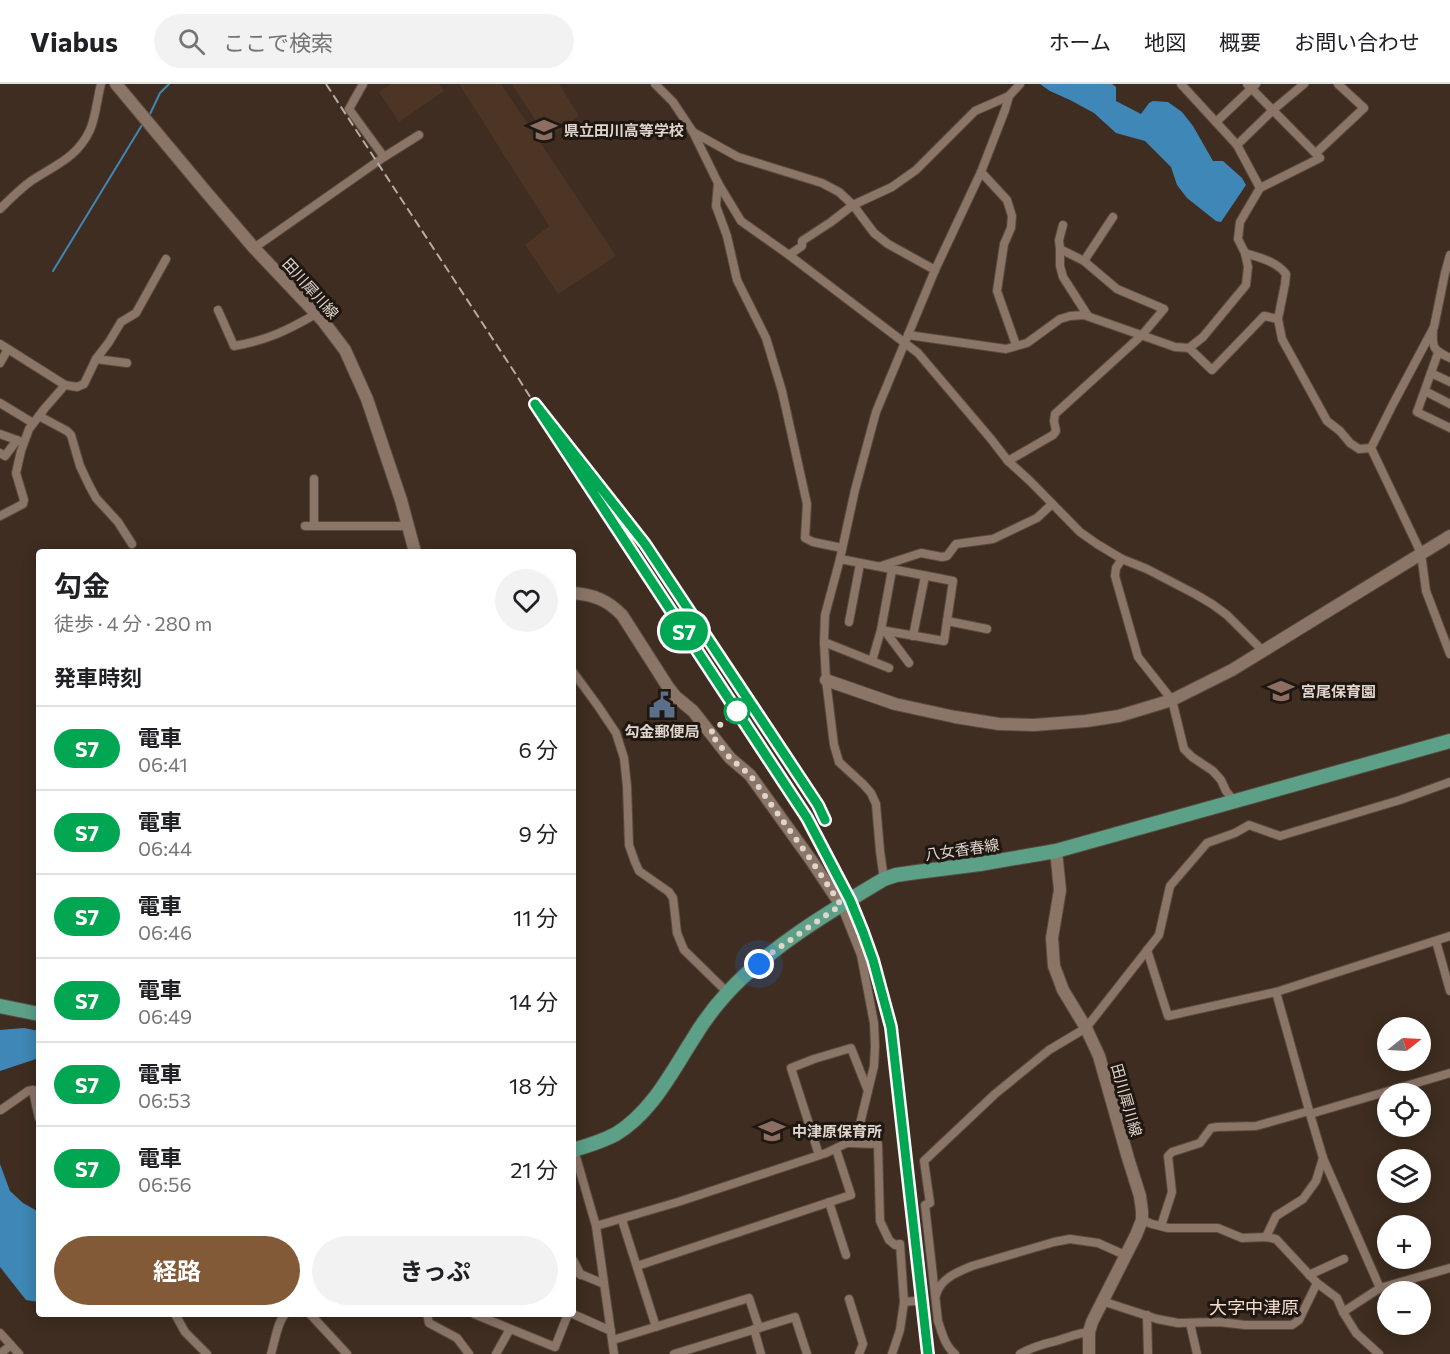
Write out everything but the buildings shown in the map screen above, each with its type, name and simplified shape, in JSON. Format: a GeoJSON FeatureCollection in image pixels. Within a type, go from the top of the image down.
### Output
{"type":"FeatureCollection","features":[{"type":"Feature","properties":{"kind":"main road","name":"田川犀川線"},"geometry":{"type":"LineString","coordinates":[[116,84],[254,248],[316,314],[345,350],[367,399],[414,549]]}},
{"type":"Feature","properties":{"kind":"main road"},"geometry":{"type":"LineString","coordinates":[[826,680],[895,704],[999,724],[1034,725],[1119,716],[1172,700],[1232,670],[1450,536]]}},
{"type":"Feature","properties":{"kind":"main road"},"geometry":{"type":"LineString","coordinates":[[576,593],[598,597],[622,615],[668,687],[693,711],[730,758],[750,775],[841,905]]}},
{"type":"Feature","properties":{"kind":"main road","name":"八女香春線"},"geometry":{"type":"LineString","coordinates":[[576,1149],[614,1135],[635,1119],[657,1096],[701,1026],[747,973],[770,954],[841,905],[884,879],[896,875],[1056,851],[1450,741]]}},
{"type":"Feature","properties":{"kind":"main road","name":"田川犀川線"},"geometry":{"type":"LineString","coordinates":[[1056,851],[1060,890],[1052,938],[1054,966],[1063,990],[1086,1028],[1099,1056],[1140,1196],[1142,1220]]}},
{"type":"Feature","properties":{"kind":"main road"},"geometry":{"type":"LineString","coordinates":[[0,1006],[36,1013]]}},
{"type":"Feature","properties":{"kind":"main road"},"geometry":{"type":"LineString","coordinates":[[1089,1354],[1089,1332],[1092,1322],[1142,1220]]}},
{"type":"Feature","properties":{"kind":"street"},"geometry":{"type":"LineString","coordinates":[[0,209],[32,181],[74,153],[90,130],[101,84]]}},
{"type":"Feature","properties":{"kind":"street"},"geometry":{"type":"LineString","coordinates":[[363,84],[350,109],[384,157]]}},
{"type":"Feature","properties":{"kind":"street"},"geometry":{"type":"LineString","coordinates":[[655,84],[672,102],[693,132],[718,183],[741,221],[906,339],[1008,461],[1080,532],[1122,559],[1147,569],[1212,604],[1227,615],[1263,651]]}},
{"type":"Feature","properties":{"kind":"street"},"geometry":{"type":"LineString","coordinates":[[789,255],[802,246],[802,241],[854,205],[892,187],[916,170],[975,111],[1009,96],[1020,84]]}},
{"type":"Feature","properties":{"kind":"street"},"geometry":{"type":"LineString","coordinates":[[1181,84],[1237,145],[1260,188]]}},
{"type":"Feature","properties":{"kind":"street"},"geometry":{"type":"LineString","coordinates":[[1237,145],[1304,84]]}},
{"type":"Feature","properties":{"kind":"street"},"geometry":{"type":"LineString","coordinates":[[1316,153],[1364,108],[1338,84]]}},
{"type":"Feature","properties":{"kind":"street"},"geometry":{"type":"LineString","coordinates":[[1190,348],[1203,337],[1246,285],[1248,267],[1245,253],[1238,239],[1240,222],[1260,188],[1320,158],[1252,85],[1216,122]]}},
{"type":"Feature","properties":{"kind":"street"},"geometry":{"type":"LineString","coordinates":[[884,879],[876,804],[871,793],[839,762],[834,745],[826,680],[825,615],[876,412],[935,270],[981,172],[1009,96]]}},
{"type":"Feature","properties":{"kind":"street"},"geometry":{"type":"LineString","coordinates":[[693,132],[738,157],[822,183],[839,192],[854,205],[874,233],[888,244],[935,270]]}},
{"type":"Feature","properties":{"kind":"street"},"geometry":{"type":"LineString","coordinates":[[254,248],[419,135]]}},
{"type":"Feature","properties":{"kind":"street"},"geometry":{"type":"LineString","coordinates":[[981,172],[1007,200],[1012,216],[1011,228],[1004,244],[998,291],[1016,345]]}},
{"type":"Feature","properties":{"kind":"street"},"geometry":{"type":"LineString","coordinates":[[718,183],[716,206],[727,236],[737,280],[766,338],[782,391],[807,504],[805,538],[842,548]]}},
{"type":"Feature","properties":{"kind":"street"},"geometry":{"type":"LineString","coordinates":[[1084,261],[1113,217]]}},
{"type":"Feature","properties":{"kind":"street"},"geometry":{"type":"LineString","coordinates":[[1063,225],[1059,240],[1060,266],[1063,277],[1088,316]]}},
{"type":"Feature","properties":{"kind":"street"},"geometry":{"type":"LineString","coordinates":[[1008,461],[1053,435],[1056,431],[1055,414],[1142,335],[1164,309],[1118,289],[1084,261],[1060,249]]}},
{"type":"Feature","properties":{"kind":"street"},"geometry":{"type":"LineString","coordinates":[[1245,253],[1272,262],[1281,267],[1286,274],[1278,320],[1282,339],[1327,421],[1359,449],[1371,448]]}},
{"type":"Feature","properties":{"kind":"street"},"geometry":{"type":"LineString","coordinates":[[1450,255],[1434,327],[1433,345],[1438,353],[1450,358]]}},
{"type":"Feature","properties":{"kind":"street"},"geometry":{"type":"LineString","coordinates":[[0,344],[65,385],[77,387],[84,384],[96,359],[121,322],[136,313],[166,259]]}},
{"type":"Feature","properties":{"kind":"street"},"geometry":{"type":"LineString","coordinates":[[218,310],[234,346],[269,338],[316,314]]}},
{"type":"Feature","properties":{"kind":"street"},"geometry":{"type":"LineString","coordinates":[[906,339],[1006,349],[1027,343],[1060,319],[1084,315],[1175,347],[1190,348],[1212,370],[1264,316],[1278,320]]}},
{"type":"Feature","properties":{"kind":"street"},"geometry":{"type":"LineString","coordinates":[[1371,448],[1434,327]]}},
{"type":"Feature","properties":{"kind":"street"},"geometry":{"type":"LineString","coordinates":[[0,363],[8,350]]}},
{"type":"Feature","properties":{"kind":"street"},"geometry":{"type":"LineString","coordinates":[[1438,353],[1417,412],[1450,428]]}},
{"type":"Feature","properties":{"kind":"street"},"geometry":{"type":"LineString","coordinates":[[96,359],[127,363]]}},
{"type":"Feature","properties":{"kind":"street"},"geometry":{"type":"LineString","coordinates":[[1431,373],[1450,382]]}},
{"type":"Feature","properties":{"kind":"street"},"geometry":{"type":"LineString","coordinates":[[0,453],[5,456],[21,441],[65,385]]}},
{"type":"Feature","properties":{"kind":"street"},"geometry":{"type":"LineString","coordinates":[[1425,391],[1450,404]]}},
{"type":"Feature","properties":{"kind":"street"},"geometry":{"type":"LineString","coordinates":[[0,403],[71,435],[88,485],[96,498],[118,522],[132,544]]}},
{"type":"Feature","properties":{"kind":"street"},"geometry":{"type":"LineString","coordinates":[[0,434],[21,441]]}},
{"type":"Feature","properties":{"kind":"street"},"geometry":{"type":"LineString","coordinates":[[0,516],[23,504],[24,500],[16,473],[21,441]]}},
{"type":"Feature","properties":{"kind":"street"},"geometry":{"type":"LineString","coordinates":[[1371,448],[1421,553],[1425,591],[1450,654]]}},
{"type":"Feature","properties":{"kind":"street"},"geometry":{"type":"LineString","coordinates":[[314,479],[309,526],[408,526]]}},
{"type":"Feature","properties":{"kind":"street"},"geometry":{"type":"LineString","coordinates":[[877,567],[921,554],[947,556],[956,544],[993,539],[1037,518],[1052,504]]}},
{"type":"Feature","properties":{"kind":"street"},"geometry":{"type":"LineString","coordinates":[[840,559],[953,581],[944,641],[883,631]]}},
{"type":"Feature","properties":{"kind":"street"},"geometry":{"type":"LineString","coordinates":[[1122,559],[1116,568],[1115,576],[1138,657],[1172,700],[1184,749],[1213,771],[1234,801]]}},
{"type":"Feature","properties":{"kind":"street"},"geometry":{"type":"LineString","coordinates":[[849,622],[860,564]]}},
{"type":"Feature","properties":{"kind":"street"},"geometry":{"type":"LineString","coordinates":[[872,661],[883,631],[892,570]]}},
{"type":"Feature","properties":{"kind":"street"},"geometry":{"type":"LineString","coordinates":[[913,636],[925,576]]}},
{"type":"Feature","properties":{"kind":"street"},"geometry":{"type":"LineString","coordinates":[[947,621],[987,629]]}},
{"type":"Feature","properties":{"kind":"street"},"geometry":{"type":"LineString","coordinates":[[883,631],[909,663]]}},
{"type":"Feature","properties":{"kind":"street"},"geometry":{"type":"LineString","coordinates":[[824,642],[889,668]]}},
{"type":"Feature","properties":{"kind":"street"},"geometry":{"type":"LineString","coordinates":[[576,676],[616,733],[624,758],[629,845],[634,862],[639,871],[669,892],[673,898],[677,933],[684,950],[728,993]]}},
{"type":"Feature","properties":{"kind":"street"},"geometry":{"type":"LineString","coordinates":[[955,1354],[944,1338],[931,1299],[925,1205],[930,1203],[924,1161],[995,1094],[1049,1050],[1086,1028],[1159,935],[1170,886],[1207,843],[1235,833],[1249,825],[1280,836],[1400,800],[1450,782]]}},
{"type":"Feature","properties":{"kind":"street"},"geometry":{"type":"LineString","coordinates":[[596,1226],[622,1220],[819,1155],[836,1149],[854,1137],[859,1128],[875,1056],[874,1023],[861,955],[841,905]]}},
{"type":"Feature","properties":{"kind":"street"},"geometry":{"type":"LineString","coordinates":[[1148,950],[1168,1016],[1276,992],[1450,936]]}},
{"type":"Feature","properties":{"kind":"street"},"geometry":{"type":"LineString","coordinates":[[1436,941],[1450,991]]}},
{"type":"Feature","properties":{"kind":"street"},"geometry":{"type":"LineString","coordinates":[[1276,992],[1323,1158],[1377,1281]]}},
{"type":"Feature","properties":{"kind":"street"},"geometry":{"type":"LineString","coordinates":[[819,1155],[791,1068],[851,1048],[868,1092]]}},
{"type":"Feature","properties":{"kind":"street"},"geometry":{"type":"LineString","coordinates":[[1161,1226],[1172,1192],[1168,1156],[1172,1152],[1200,1143],[1211,1128],[1256,1126],[1450,1073]]}},
{"type":"Feature","properties":{"kind":"street"},"geometry":{"type":"LineString","coordinates":[[1,1110],[28,1090],[33,1090],[36,1099]]}},
{"type":"Feature","properties":{"kind":"street"},"geometry":{"type":"LineString","coordinates":[[847,1143],[878,1144],[880,1221],[889,1240],[895,1245],[900,1244],[904,1302],[900,1330],[892,1354]]}},
{"type":"Feature","properties":{"kind":"street"},"geometry":{"type":"LineString","coordinates":[[637,1266],[851,1195],[836,1149]]}},
{"type":"Feature","properties":{"kind":"street"},"geometry":{"type":"LineString","coordinates":[[576,1157],[596,1226],[614,1354]]}},
{"type":"Feature","properties":{"kind":"street"},"geometry":{"type":"LineString","coordinates":[[1266,1237],[1276,1216],[1303,1199],[1316,1181],[1323,1158]]}},
{"type":"Feature","properties":{"kind":"street"},"geometry":{"type":"LineString","coordinates":[[829,1202],[846,1255]]}},
{"type":"Feature","properties":{"kind":"street"},"geometry":{"type":"LineString","coordinates":[[622,1220],[656,1327]]}},
{"type":"Feature","properties":{"kind":"street"},"geometry":{"type":"LineString","coordinates":[[1142,1220],[1168,1228],[1218,1228],[1242,1238],[1276,1239],[1317,1283],[1337,1298],[1342,1312],[1356,1333],[1379,1354]]}},
{"type":"Feature","properties":{"kind":"street"},"geometry":{"type":"LineString","coordinates":[[931,1299],[944,1280],[959,1271],[1054,1242],[1070,1239],[1098,1243],[1125,1255]]}},
{"type":"Feature","properties":{"kind":"street"},"geometry":{"type":"LineString","coordinates":[[1309,1275],[1344,1259]]}},
{"type":"Feature","properties":{"kind":"street"},"geometry":{"type":"LineString","coordinates":[[1404,1281],[1450,1268]]}},
{"type":"Feature","properties":{"kind":"street"},"geometry":{"type":"LineString","coordinates":[[577,1273],[604,1284]]}},
{"type":"Feature","properties":{"kind":"street"},"geometry":{"type":"LineString","coordinates":[[1102,1301],[1147,1316],[1178,1323],[1219,1322],[1293,1326],[1299,1320],[1317,1283]]}},
{"type":"Feature","properties":{"kind":"street"},"geometry":{"type":"LineString","coordinates":[[1342,1312],[1377,1290]]}},
{"type":"Feature","properties":{"kind":"street"},"geometry":{"type":"LineString","coordinates":[[576,1316],[612,1336],[656,1327],[749,1298],[761,1354]]}},
{"type":"Feature","properties":{"kind":"street"},"geometry":{"type":"LineString","coordinates":[[849,1299],[863,1344],[859,1354]]}},
{"type":"Feature","properties":{"kind":"street"},"geometry":{"type":"LineString","coordinates":[[904,1302],[915,1301]]}},
{"type":"Feature","properties":{"kind":"street"},"geometry":{"type":"LineString","coordinates":[[1147,1316],[1148,1354]]}},
{"type":"Feature","properties":{"kind":"street"},"geometry":{"type":"LineString","coordinates":[[177,1317],[184,1332],[207,1354]]}},
{"type":"Feature","properties":{"kind":"street"},"geometry":{"type":"LineString","coordinates":[[271,1354],[279,1320],[282,1317]]}},
{"type":"Feature","properties":{"kind":"street"},"geometry":{"type":"LineString","coordinates":[[313,1317],[348,1354]]}},
{"type":"Feature","properties":{"kind":"street"},"geometry":{"type":"LineString","coordinates":[[428,1317],[429,1323],[457,1338],[469,1354]]}},
{"type":"Feature","properties":{"kind":"street"},"geometry":{"type":"LineString","coordinates":[[481,1317],[555,1347],[567,1317]]}},
{"type":"Feature","properties":{"kind":"street"},"geometry":{"type":"LineString","coordinates":[[674,1354],[795,1317],[807,1354]]}},
{"type":"Feature","properties":{"kind":"street"},"geometry":{"type":"LineString","coordinates":[[1190,1323],[1197,1354]]}},
{"type":"Feature","properties":{"kind":"street"},"geometry":{"type":"LineString","coordinates":[[496,1354],[510,1329]]}},
{"type":"Feature","properties":{"kind":"street"},"geometry":{"type":"LineString","coordinates":[[1020,1354],[1045,1343],[1089,1332]]}},
{"type":"Feature","properties":{"kind":"street"},"geometry":{"type":"LineString","coordinates":[[0,1333],[19,1354]]}},
{"type":"Feature","properties":{"kind":"street"},"geometry":{"type":"LineString","coordinates":[[0,1354],[11,1345]]}},
{"type":"Feature","properties":{"kind":"shaded area"},"geometry":{"type":"Polygon","coordinates":[[[391,84],[439,84],[444,91],[399,122],[379,92],[391,84]]]}},
{"type":"Feature","properties":{"kind":"shaded area"},"geometry":{"type":"Polygon","coordinates":[[[459,84],[501,84],[616,256],[558,294],[525,245],[549,226],[459,84]]]}},
{"type":"Feature","properties":{"kind":"shaded area"},"geometry":{"type":"Polygon","coordinates":[[[512,84],[559,84],[579,116],[547,139],[512,84]]]}},
{"type":"Feature","properties":{"kind":"water"},"geometry":{"type":"Polygon","coordinates":[[[1040,84],[1112,84],[1116,87],[1116,101],[1141,114],[1153,101],[1168,102],[1182,112],[1193,126],[1213,161],[1223,161],[1242,178],[1246,185],[1221,222],[1216,221],[1187,198],[1177,185],[1171,167],[1145,141],[1116,133],[1094,113],[1040,84]]]}},
{"type":"Feature","properties":{"kind":"water"},"geometry":{"type":"Polygon","coordinates":[[[24,1028],[36,1030],[36,1059],[0,1071],[0,1030],[24,1028]]]}},
{"type":"Feature","properties":{"kind":"water"},"geometry":{"type":"Polygon","coordinates":[[[0,1164],[10,1191],[23,1203],[36,1210],[36,1302],[26,1300],[0,1267],[0,1164]]]}},
{"type":"Feature","properties":{"kind":"waterway"},"geometry":{"type":"LineString","coordinates":[[150,114],[160,93],[169,84]]}},
{"type":"Feature","properties":{"kind":"waterway"},"geometry":{"type":"LineString","coordinates":[[53,271],[142,125]]}},
{"type":"Feature","properties":{"kind":"tunnel"},"geometry":{"type":"LineString","coordinates":[[915,1301],[926,1299]]}},
{"type":"Feature","properties":{"kind":"railway"},"geometry":{"type":"LineString","coordinates":[[326,84],[807,818],[850,900],[873,960],[891,1027],[927,1354]]}},
{"type":"Feature","properties":{"kind":"railway"},"geometry":{"type":"LineString","coordinates":[[596,482],[645,544],[818,805],[825,820]]}},
{"type":"Feature","properties":{"kind":"train","name":"S7"},"geometry":{"type":"LineString","coordinates":[[825,820],[818,805],[645,544],[535,404],[807,818],[850,900],[873,960],[891,1027],[928,1354]]}},
{"type":"Feature","properties":{"kind":"place","name":"県立田川高等学校"},"geometry":{"type":"Point","coordinates":[544,130]}},
{"type":"Feature","properties":{"kind":"place","name":"宮尾保育園"},"geometry":{"type":"Point","coordinates":[1281,691]}},
{"type":"Feature","properties":{"kind":"place","name":"勾金郵便局"},"geometry":{"type":"Point","coordinates":[662,705]}},
{"type":"Feature","properties":{"kind":"place","name":"中津原保育所"},"geometry":{"type":"Point","coordinates":[772,1131]}},
{"type":"Feature","properties":{"kind":"district","name":"大字中津原"},"geometry":{"type":"Point","coordinates":[1254,1307]}},
{"type":"Feature","properties":{"kind":"route"},"geometry":{"type":"LineString","coordinates":[[737,711],[710,733],[730,758],[750,775],[841,905],[759,964]]}}]}
